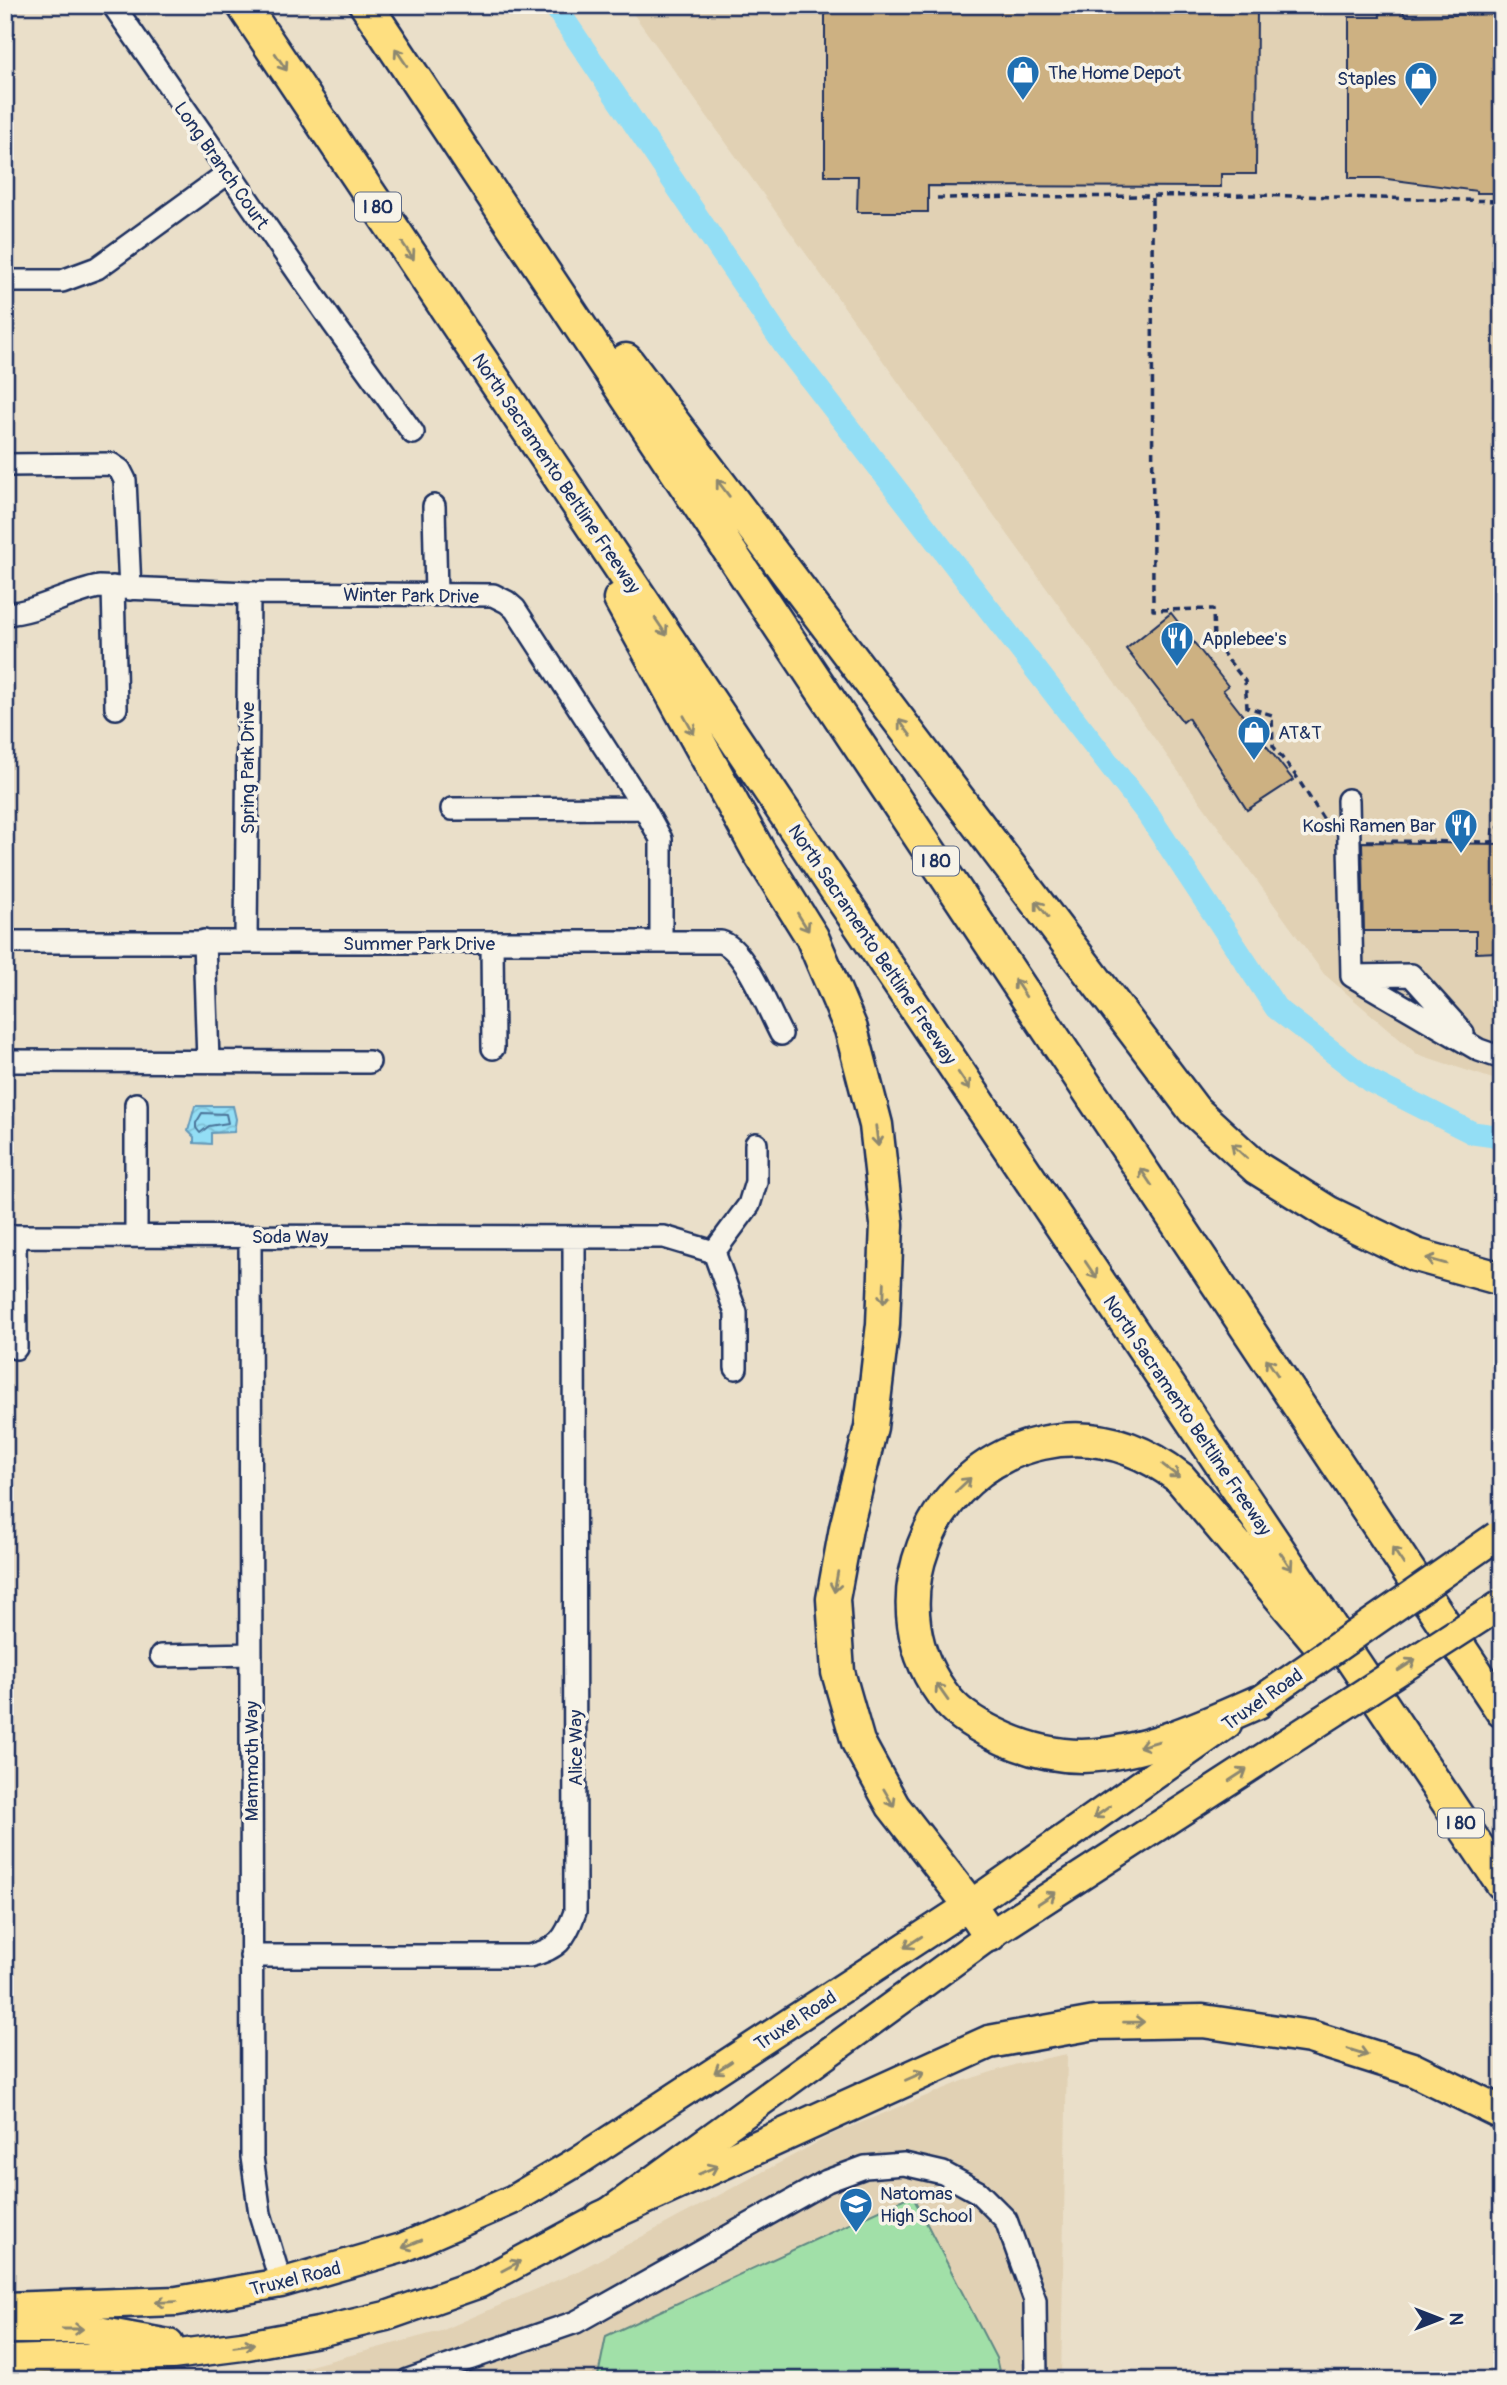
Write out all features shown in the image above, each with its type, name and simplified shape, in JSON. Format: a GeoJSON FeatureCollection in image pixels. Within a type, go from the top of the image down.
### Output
{"type":"FeatureCollection","features":[{"type":"Feature","properties":{"kind":"highway","name":"North Sacramento Beltline Freeway"},"geometry":{"type":"LineString","coordinates":[[243,5],[1502,1883]]}},
{"type":"Feature","properties":{"kind":"highway","name":"I 80"},"geometry":{"type":"LineString","coordinates":[[366,5],[1502,1711]]}},
{"type":"Feature","properties":{"kind":"highway"},"geometry":{"type":"LineString","coordinates":[[435,109],[1194,1110],[1257,1168],[1329,1213],[1416,1255],[1502,1279]]}},
{"type":"Feature","properties":{"kind":"highway"},"geometry":{"type":"LineString","coordinates":[[514,408],[759,852],[812,937],[851,1029],[876,1125],[887,1224],[883,1324],[871,1427],[846,1528],[833,1599],[838,1672],[858,1742],[893,1806],[970,1905],[989,1935]]}},
{"type":"Feature","properties":{"kind":"highway"},"geometry":{"type":"LineString","coordinates":[[1258,1702],[1188,1733],[1117,1753],[1081,1756],[1057,1754],[1021,1746],[988,1731],[949,1703],[936,1685],[921,1655],[914,1624],[913,1591],[918,1559],[935,1519],[955,1493],[971,1478],[996,1461],[1027,1446],[1059,1439],[1092,1439],[1124,1446],[1144,1454],[1180,1478],[1421,1764]]}},
{"type":"Feature","properties":{"kind":"highway"},"geometry":{"type":"LineString","coordinates":[[1436,1613],[1502,1676]]}},
{"type":"Feature","properties":{"kind":"highway"},"geometry":{"type":"LineString","coordinates":[[601,2218],[989,2042],[1095,2023],[1203,2021],[1310,2036],[1412,2069],[1502,2113]]}},
{"type":"Feature","properties":{"kind":"main road","name":"Truxel Road"},"geometry":{"type":"LineString","coordinates":[[5,2307],[177,2301],[281,2283],[402,2248],[514,2199],[578,2161],[970,1905],[1499,1534]]}},
{"type":"Feature","properties":{"kind":"main road"},"geometry":{"type":"LineString","coordinates":[[5,2360],[40,2370],[242,2346],[386,2316],[480,2283],[601,2218],[989,1935],[1502,1604]]}},
{"type":"Feature","properties":{"kind":"main road"},"geometry":{"type":"LineString","coordinates":[[5,2326],[15,2329],[87,2329],[200,2350]]}},
{"type":"Feature","properties":{"kind":"street","name":"Long Branch Court"},"geometry":{"type":"LineString","coordinates":[[113,5],[333,323],[413,433]]}},
{"type":"Feature","properties":{"kind":"street"},"geometry":{"type":"LineString","coordinates":[[5,281],[62,281],[97,268],[228,173]]}},
{"type":"Feature","properties":{"kind":"street"},"geometry":{"type":"LineString","coordinates":[[5,466],[111,464],[120,470],[125,480],[116,708]]}},
{"type":"Feature","properties":{"kind":"street"},"geometry":{"type":"LineString","coordinates":[[433,506],[436,595]]}},
{"type":"Feature","properties":{"kind":"street","name":"Winter Park Drive"},"geometry":{"type":"LineString","coordinates":[[5,614],[36,608],[78,591],[99,587],[249,593],[493,595],[507,602],[515,609],[644,808],[661,839],[661,943]]}},
{"type":"Feature","properties":{"kind":"street","name":"Spring Park Drive"},"geometry":{"type":"LineString","coordinates":[[246,942],[249,593]]}},
{"type":"Feature","properties":{"kind":"street"},"geometry":{"type":"LineString","coordinates":[[452,808],[644,808]]}},
{"type":"Feature","properties":{"kind":"street"},"geometry":{"type":"LineString","coordinates":[[1348,811],[1352,976]]}},
{"type":"Feature","properties":{"kind":"street"},"geometry":{"type":"LineString","coordinates":[[204,941],[208,1061]]}},
{"type":"Feature","properties":{"kind":"street","name":"Summer Park Drive"},"geometry":{"type":"LineString","coordinates":[[5,942],[728,944],[742,959],[781,1034]]}},
{"type":"Feature","properties":{"kind":"street"},"geometry":{"type":"LineString","coordinates":[[492,943],[493,1048]]}},
{"type":"Feature","properties":{"kind":"street"},"geometry":{"type":"LineString","coordinates":[[1352,976],[1411,975],[1479,1050]]}},
{"type":"Feature","properties":{"kind":"street"},"geometry":{"type":"LineString","coordinates":[[1352,976],[1479,1050],[1502,1058]]}},
{"type":"Feature","properties":{"kind":"street"},"geometry":{"type":"LineString","coordinates":[[5,1061],[369,1062]]}},
{"type":"Feature","properties":{"kind":"street"},"geometry":{"type":"LineString","coordinates":[[136,1104],[136,1236]]}},
{"type":"Feature","properties":{"kind":"street"},"geometry":{"type":"LineString","coordinates":[[736,1368],[736,1312],[714,1252],[748,1205],[756,1182],[756,1144]]}},
{"type":"Feature","properties":{"kind":"street"},"geometry":{"type":"LineString","coordinates":[[10,1236],[16,1348]]}},
{"type":"Feature","properties":{"kind":"street","name":"Soda Way"},"geometry":{"type":"LineString","coordinates":[[10,1236],[664,1237],[714,1252]]}},
{"type":"Feature","properties":{"kind":"street","name":"Mammoth Way"},"geometry":{"type":"LineString","coordinates":[[250,1236],[252,2157],[260,2214],[281,2283]]}},
{"type":"Feature","properties":{"kind":"street","name":"Alice Way"},"geometry":{"type":"LineString","coordinates":[[251,1956],[528,1956],[549,1951],[567,1935],[575,1912],[574,1237]]}},
{"type":"Feature","properties":{"kind":"street"},"geometry":{"type":"LineString","coordinates":[[161,1656],[251,1654]]}},
{"type":"Feature","properties":{"kind":"street"},"geometry":{"type":"LineString","coordinates":[[408,2380],[576,2322],[827,2181],[865,2167],[904,2164],[943,2173],[978,2192],[1006,2220],[1035,2300],[1036,2380]]}},
{"type":"Feature","properties":{"kind":"path"},"geometry":{"type":"LineString","coordinates":[[937,198],[1254,195],[1502,201]]}},
{"type":"Feature","properties":{"kind":"path"},"geometry":{"type":"LineString","coordinates":[[1152,198],[1153,610],[1213,609],[1214,642],[1245,681],[1247,707],[1272,715],[1273,746],[1324,820],[1348,811],[1366,821],[1365,841],[1492,842],[1493,827],[1502,828]]}},
{"type":"Feature","properties":{"kind":"shaded area"},"geometry":{"type":"Polygon","coordinates":[[[627,5],[1502,5],[1502,1082],[1417,1054],[1324,974],[627,5]]]}},
{"type":"Feature","properties":{"kind":"shaded area","name":"Natomas High School"},"geometry":{"type":"Polygon","coordinates":[[[1067,2054],[1061,2380],[217,2380],[295,2370],[441,2331],[578,2271],[833,2134],[963,2081],[1017,2064],[1067,2054]]]}},
{"type":"Feature","properties":{"kind":"green space"},"geometry":{"type":"Polygon","coordinates":[[[912,2195],[996,2358],[1001,2380],[599,2380],[606,2336],[912,2195]]]}},
{"type":"Feature","properties":{"kind":"water"},"geometry":{"type":"Polygon","coordinates":[[[195,1106],[233,1106],[236,1119],[234,1132],[211,1133],[211,1144],[194,1143],[194,1137],[188,1131],[195,1106]]]}},
{"type":"Feature","properties":{"kind":"building","name":"The Home Depot"},"geometry":{"type":"Polygon","coordinates":[[[825,5],[1257,5],[1256,174],[1221,174],[1221,187],[928,186],[928,212],[857,212],[858,176],[825,176],[825,5]]]}},
{"type":"Feature","properties":{"kind":"building"},"geometry":{"type":"Polygon","coordinates":[[[1379,5],[1400,5],[1405,16],[1502,14],[1502,193],[1477,193],[1380,178],[1349,178],[1349,17],[1380,17],[1379,5]]]}},
{"type":"Feature","properties":{"kind":"building"},"geometry":{"type":"Polygon","coordinates":[[[1171,613],[1228,686],[1223,690],[1293,780],[1247,810],[1188,718],[1183,722],[1126,649],[1171,613]]]}},
{"type":"Feature","properties":{"kind":"building"},"geometry":{"type":"Polygon","coordinates":[[[1362,842],[1502,844],[1502,881],[1498,881],[1498,952],[1476,953],[1476,931],[1364,931],[1362,842]]]}},
{"type":"Feature","properties":{"kind":"waterway"},"geometry":{"type":"LineString","coordinates":[[554,5],[785,346],[1147,813],[1276,1008],[1370,1081],[1473,1133],[1502,1137]]}},
{"type":"Feature","properties":{"kind":"place","name":"The Home Depot"},"geometry":{"type":"Point","coordinates":[1023,102]}},
{"type":"Feature","properties":{"kind":"place","name":"Staples"},"geometry":{"type":"Point","coordinates":[1421,108]}},
{"type":"Feature","properties":{"kind":"place","name":"Applebee's"},"geometry":{"type":"Point","coordinates":[1177,668]}},
{"type":"Feature","properties":{"kind":"place","name":"AT&T"},"geometry":{"type":"Point","coordinates":[1254,762]}},
{"type":"Feature","properties":{"kind":"place","name":"Koshi Ramen Bar"},"geometry":{"type":"Point","coordinates":[1461,855]}},
{"type":"Feature","properties":{"kind":"place","name":"Natomas High School"},"geometry":{"type":"Point","coordinates":[856,2234]}}]}
